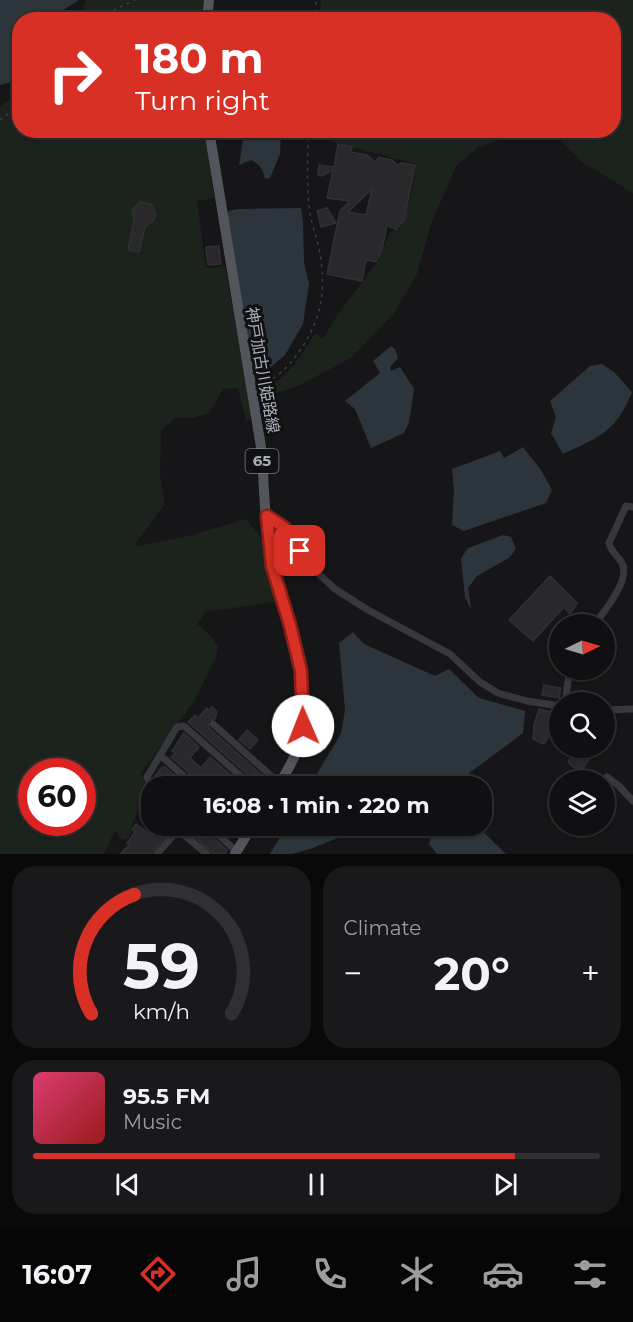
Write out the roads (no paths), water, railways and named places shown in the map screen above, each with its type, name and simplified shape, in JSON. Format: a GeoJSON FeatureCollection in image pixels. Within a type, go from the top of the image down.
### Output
{"type":"FeatureCollection","features":[{"type":"Feature","properties":{"kind":"main road","name":"神戸加古川姫路線"},"geometry":{"type":"LineString","coordinates":[[210,138],[262,453],[272,566],[301,671],[303,726],[299,745],[283,776]]}},
{"type":"Feature","properties":{"kind":"main road"},"geometry":{"type":"LineString","coordinates":[[236,853],[246,836]]}},
{"type":"Feature","properties":{"kind":"street"},"geometry":{"type":"LineString","coordinates":[[602,614],[617,592],[624,570],[623,564],[609,543],[626,506],[633,507]]}},
{"type":"Feature","properties":{"kind":"street"},"geometry":{"type":"LineString","coordinates":[[267,516],[285,528],[309,565],[335,589],[368,610],[450,654],[480,682],[498,693],[549,704]]}},
{"type":"Feature","properties":{"kind":"street"},"geometry":{"type":"LineString","coordinates":[[615,710],[633,709]]}},
{"type":"Feature","properties":{"kind":"street"},"geometry":{"type":"LineString","coordinates":[[213,724],[268,776]]}},
{"type":"Feature","properties":{"kind":"street"},"geometry":{"type":"LineString","coordinates":[[148,776],[177,727],[184,726],[241,776]]}},
{"type":"Feature","properties":{"kind":"street"},"geometry":{"type":"LineString","coordinates":[[160,755],[184,776]]}},
{"type":"Feature","properties":{"kind":"street"},"geometry":{"type":"LineString","coordinates":[[615,783],[633,801]]}},
{"type":"Feature","properties":{"kind":"street"},"geometry":{"type":"LineString","coordinates":[[157,854],[170,836]]}},
{"type":"Feature","properties":{"kind":"street"},"geometry":{"type":"LineString","coordinates":[[186,836],[207,854]]}},
{"type":"Feature","properties":{"kind":"street"},"geometry":{"type":"LineString","coordinates":[[219,836],[236,853]]}}]}
